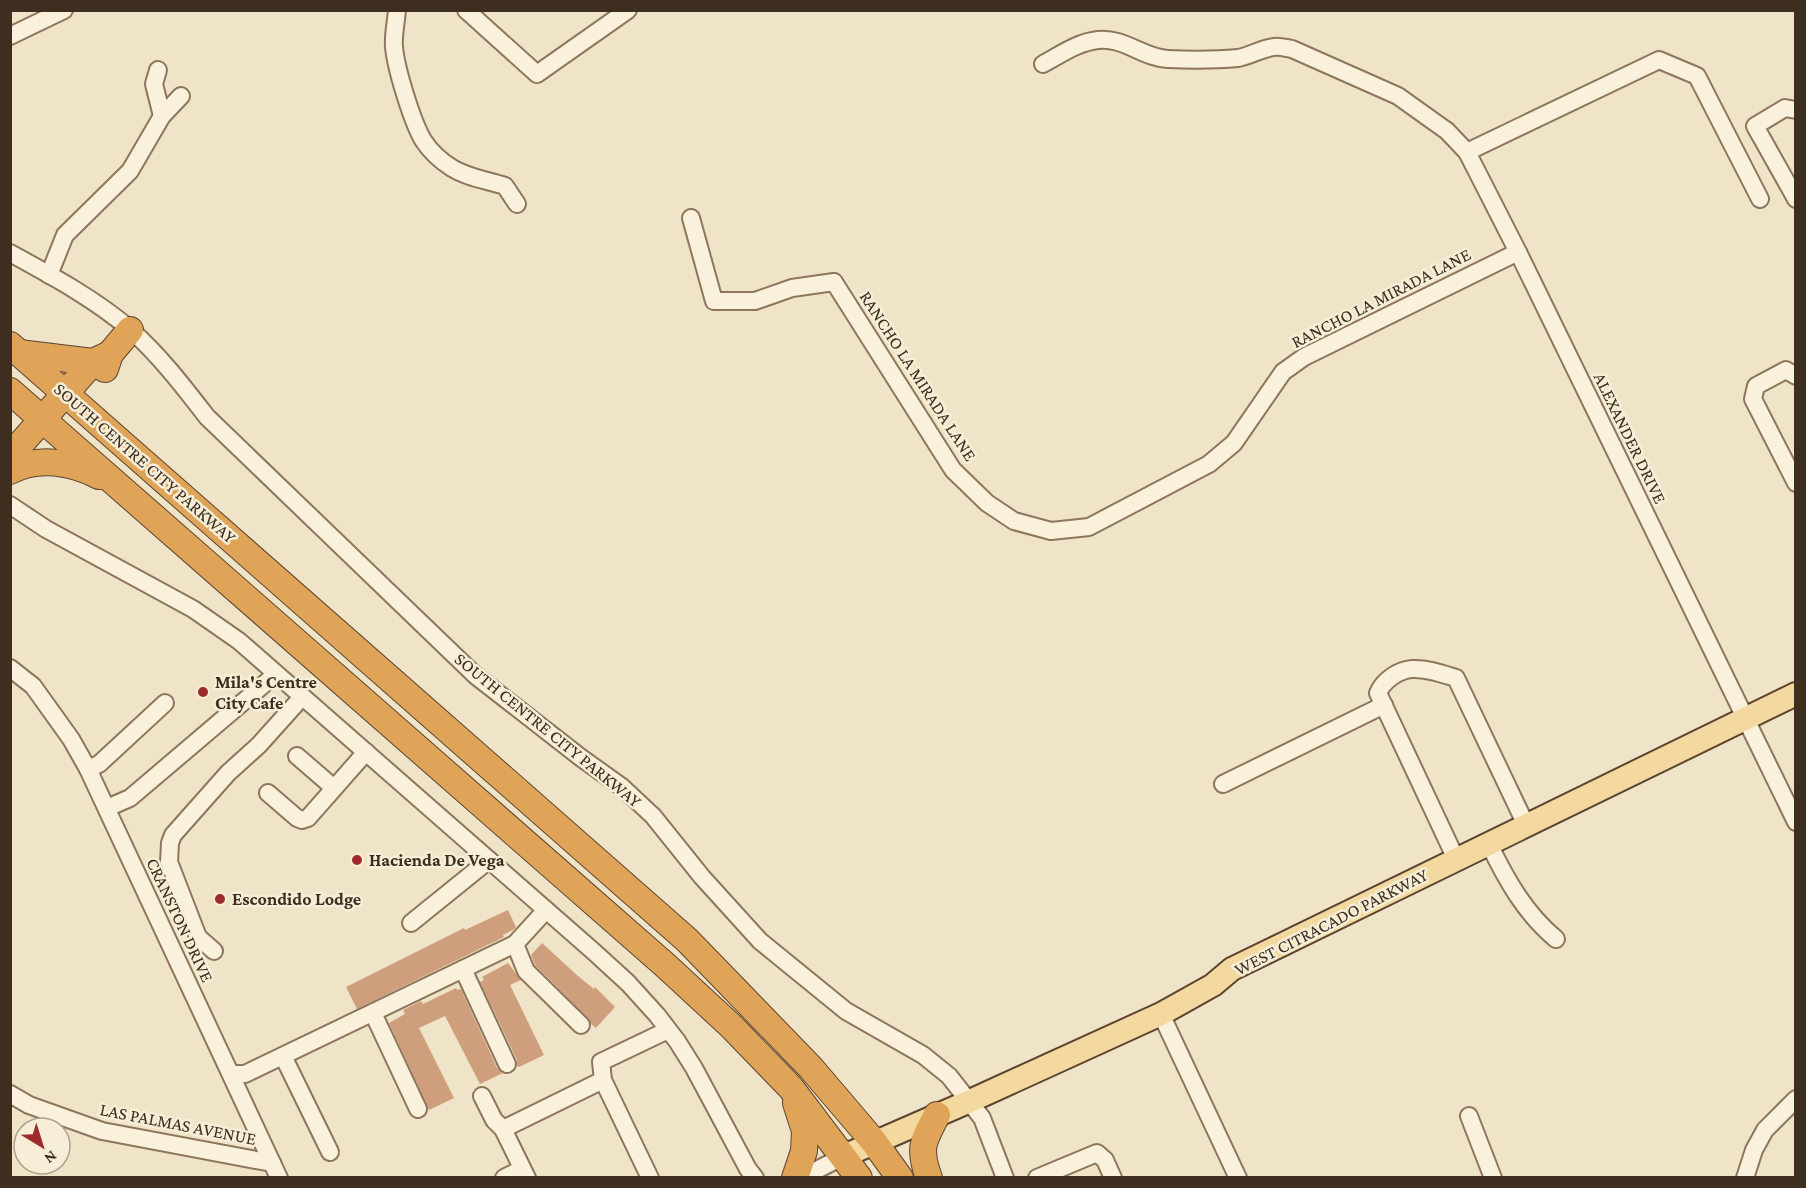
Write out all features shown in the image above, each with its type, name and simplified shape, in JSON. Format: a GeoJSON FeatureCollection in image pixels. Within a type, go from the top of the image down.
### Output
{"type":"FeatureCollection","features":[{"type":"Feature","properties":{"kind":"highway"},"geometry":{"type":"LineString","coordinates":[[10,460],[17,448],[48,424],[71,398],[103,374],[102,358],[130,330]]}},
{"type":"Feature","properties":{"kind":"highway"},"geometry":{"type":"LineString","coordinates":[[15,349],[102,358]]}},
{"type":"Feature","properties":{"kind":"highway","name":"SOUTH CENTRE CITY PARKWAY"},"geometry":{"type":"LineString","coordinates":[[15,349],[687,940],[804,1060],[874,1142],[900,1178]]}},
{"type":"Feature","properties":{"kind":"highway","name":"SOUTH CENTRE CITY PARKWAY"},"geometry":{"type":"LineString","coordinates":[[10,391],[665,965],[731,1026],[791,1088],[859,1178]]}},
{"type":"Feature","properties":{"kind":"highway"},"geometry":{"type":"LineString","coordinates":[[10,471],[22,465],[57,462],[89,471],[116,484]]}},
{"type":"Feature","properties":{"kind":"highway"},"geometry":{"type":"LineString","coordinates":[[791,1088],[805,1131],[804,1151],[795,1178]]}},
{"type":"Feature","properties":{"kind":"highway"},"geometry":{"type":"LineString","coordinates":[[929,1178],[923,1161],[923,1141],[937,1115]]}},
{"type":"Feature","properties":{"kind":"main road","name":"WEST CITRACADO PARKWAY"},"geometry":{"type":"LineString","coordinates":[[844,1156],[1161,1014],[1213,986],[1232,969],[1796,694]]}},
{"type":"Feature","properties":{"kind":"street"},"geometry":{"type":"LineString","coordinates":[[10,36],[64,10]]}},
{"type":"Feature","properties":{"kind":"street"},"geometry":{"type":"LineString","coordinates":[[397,10],[394,38],[396,57],[406,97],[422,139],[433,153],[454,170],[505,186],[517,204]]}},
{"type":"Feature","properties":{"kind":"street"},"geometry":{"type":"LineString","coordinates":[[466,10],[537,74],[628,10]]}},
{"type":"Feature","properties":{"kind":"street","name":"ALEXANDER DRIVE"},"geometry":{"type":"LineString","coordinates":[[1042,64],[1077,46],[1110,39],[1151,56],[1167,59],[1241,58],[1274,46],[1292,49],[1398,96],[1447,131],[1467,152],[1518,252],[1796,822]]}},
{"type":"Feature","properties":{"kind":"street"},"geometry":{"type":"LineString","coordinates":[[1467,152],[1659,60],[1697,76],[1760,199]]}},
{"type":"Feature","properties":{"kind":"street"},"geometry":{"type":"LineString","coordinates":[[159,70],[154,84],[162,116]]}},
{"type":"Feature","properties":{"kind":"street"},"geometry":{"type":"LineString","coordinates":[[49,275],[65,235],[130,171],[162,116],[181,96]]}},
{"type":"Feature","properties":{"kind":"street"},"geometry":{"type":"LineString","coordinates":[[1796,110],[1785,108],[1755,126],[1796,199]]}},
{"type":"Feature","properties":{"kind":"street","name":"RANCHO LA MIRADA LANE"},"geometry":{"type":"LineString","coordinates":[[690,218],[714,301],[755,301],[792,288],[834,282],[953,470],[987,503],[1014,521],[1051,531],[1089,527],[1209,464],[1234,443],[1283,372],[1304,357],[1518,252]]}},
{"type":"Feature","properties":{"kind":"street","name":"SOUTH CENTRE CITY PARKWAY"},"geometry":{"type":"LineString","coordinates":[[10,253],[102,308],[130,330],[171,370],[207,417],[476,676],[622,787],[653,816],[702,878],[760,941],[846,1011],[923,1055],[949,1076],[982,1118],[1005,1178]]}},
{"type":"Feature","properties":{"kind":"street"},"geometry":{"type":"LineString","coordinates":[[1796,376],[1786,370],[1756,386],[1753,399],[1796,483]]}},
{"type":"Feature","properties":{"kind":"street"},"geometry":{"type":"LineString","coordinates":[[10,505],[49,531],[193,609],[239,641],[593,951],[657,1015],[668,1030],[693,1068],[755,1178]]}},
{"type":"Feature","properties":{"kind":"street","name":"CRANSTON DRIVE"},"geometry":{"type":"LineString","coordinates":[[10,668],[33,686],[71,739],[88,769],[276,1170]]}},
{"type":"Feature","properties":{"kind":"street"},"geometry":{"type":"LineString","coordinates":[[1456,859],[1378,693],[1382,685],[1396,674],[1412,669],[1441,673],[1456,678],[1526,825]]}},
{"type":"Feature","properties":{"kind":"street"},"geometry":{"type":"LineString","coordinates":[[107,808],[130,798],[276,674]]}},
{"type":"Feature","properties":{"kind":"street"},"geometry":{"type":"LineString","coordinates":[[214,951],[198,937],[169,862],[173,834],[302,697]]}},
{"type":"Feature","properties":{"kind":"street"},"geometry":{"type":"LineString","coordinates":[[88,769],[99,764],[165,703]]}},
{"type":"Feature","properties":{"kind":"street"},"geometry":{"type":"LineString","coordinates":[[1223,783],[1384,705]]}},
{"type":"Feature","properties":{"kind":"street"},"geometry":{"type":"LineString","coordinates":[[268,793],[297,818],[302,820],[308,818],[366,752]]}},
{"type":"Feature","properties":{"kind":"street"},"geometry":{"type":"LineString","coordinates":[[297,756],[334,788]]}},
{"type":"Feature","properties":{"kind":"street"},"geometry":{"type":"LineString","coordinates":[[1489,844],[1506,879],[1523,905],[1556,939]]}},
{"type":"Feature","properties":{"kind":"street"},"geometry":{"type":"LineString","coordinates":[[411,923],[489,860]]}},
{"type":"Feature","properties":{"kind":"street"},"geometry":{"type":"LineString","coordinates":[[231,1074],[245,1074],[515,944],[546,910]]}},
{"type":"Feature","properties":{"kind":"street"},"geometry":{"type":"LineString","coordinates":[[515,944],[526,971],[581,1025]]}},
{"type":"Feature","properties":{"kind":"street"},"geometry":{"type":"LineString","coordinates":[[463,969],[507,1064]]}},
{"type":"Feature","properties":{"kind":"street"},"geometry":{"type":"LineString","coordinates":[[372,1013],[418,1109]]}},
{"type":"Feature","properties":{"kind":"street"},"geometry":{"type":"LineString","coordinates":[[1161,1014],[1238,1178]]}},
{"type":"Feature","properties":{"kind":"street"},"geometry":{"type":"LineString","coordinates":[[650,1178],[603,1080],[601,1062],[668,1030]]}},
{"type":"Feature","properties":{"kind":"street"},"geometry":{"type":"LineString","coordinates":[[283,1056],[330,1152]]}},
{"type":"Feature","properties":{"kind":"street"},"geometry":{"type":"LineString","coordinates":[[502,1129],[603,1080]]}},
{"type":"Feature","properties":{"kind":"street","name":"LAS PALMAS AVENUE"},"geometry":{"type":"LineString","coordinates":[[10,1094],[29,1105],[102,1131],[276,1170]]}},
{"type":"Feature","properties":{"kind":"street"},"geometry":{"type":"LineString","coordinates":[[482,1096],[525,1173],[504,1178]]}},
{"type":"Feature","properties":{"kind":"street"},"geometry":{"type":"LineString","coordinates":[[1745,1178],[1754,1150],[1765,1131],[1796,1099]]}},
{"type":"Feature","properties":{"kind":"street"},"geometry":{"type":"LineString","coordinates":[[1469,1116],[1493,1178]]}},
{"type":"Feature","properties":{"kind":"street"},"geometry":{"type":"LineString","coordinates":[[1036,1178],[1097,1153],[1105,1160],[1113,1178]]}},
{"type":"Feature","properties":{"kind":"street","name":"WEST CITRACADO PARKWAY"},"geometry":{"type":"LineString","coordinates":[[801,1178],[844,1156]]}},
{"type":"Feature","properties":{"kind":"building"},"geometry":{"type":"Polygon","coordinates":[[[508,910],[516,927],[503,935],[504,937],[357,1009],[346,987],[464,928],[465,930],[508,910]]]}},
{"type":"Feature","properties":{"kind":"building"},"geometry":{"type":"Polygon","coordinates":[[[542,943],[578,976],[594,989],[595,987],[615,1007],[596,1028],[535,965],[531,955],[542,943]]]}},
{"type":"Feature","properties":{"kind":"building"},"geometry":{"type":"Polygon","coordinates":[[[508,963],[521,980],[510,985],[544,1055],[519,1067],[480,982],[484,980],[482,977],[508,963]]]}},
{"type":"Feature","properties":{"kind":"building"},"geometry":{"type":"Polygon","coordinates":[[[456,988],[461,989],[497,1068],[503,1073],[480,1084],[445,1016],[419,1028],[454,1098],[429,1110],[389,1023],[405,1014],[403,1010],[421,1001],[423,1004],[456,988]]]}},
{"type":"Feature","properties":{"kind":"place","name":"Mila's Centre City Cafe"},"geometry":{"type":"Point","coordinates":[203,692]}},
{"type":"Feature","properties":{"kind":"place","name":"Hacienda De Vega"},"geometry":{"type":"Point","coordinates":[357,860]}},
{"type":"Feature","properties":{"kind":"place","name":"Escondido Lodge"},"geometry":{"type":"Point","coordinates":[220,899]}}]}
